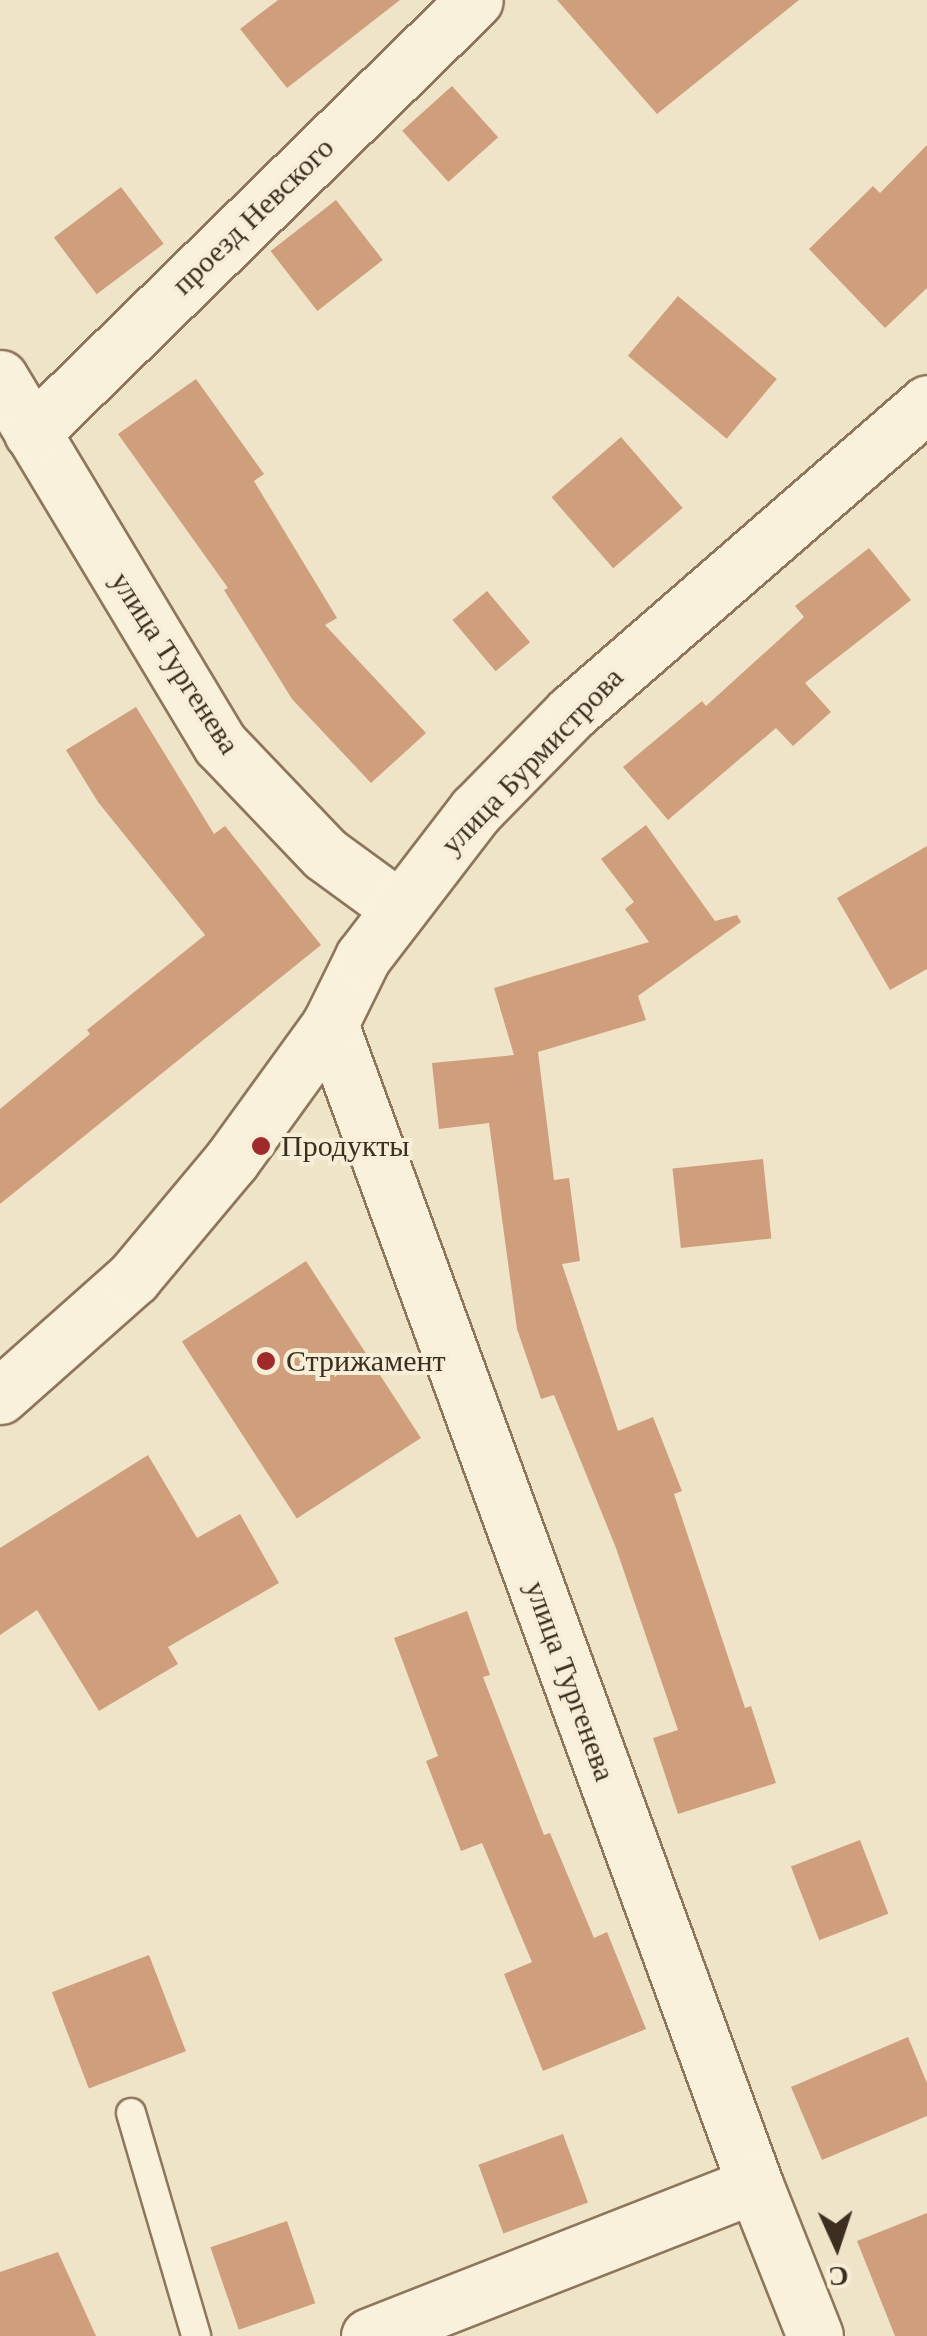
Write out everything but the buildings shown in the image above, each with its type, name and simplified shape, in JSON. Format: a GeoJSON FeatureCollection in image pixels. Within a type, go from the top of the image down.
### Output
{"type":"FeatureCollection","features":[{"type":"Feature","properties":{"kind":"street","name":"проезд Невского"},"geometry":{"type":"LineString","coordinates":[[32,433],[474,0]]}},
{"type":"Feature","properties":{"kind":"street","name":"улица Тургенева"},"geometry":{"type":"LineString","coordinates":[[0,378],[220,744],[325,854],[398,908]]}},
{"type":"Feature","properties":{"kind":"street","name":"улица Бурмистрова"},"geometry":{"type":"LineString","coordinates":[[0,1396],[133,1278],[231,1160],[330,1024],[363,957],[476,810],[571,713],[927,402]]}},
{"type":"Feature","properties":{"kind":"street","name":"улица Тургенева"},"geometry":{"type":"LineString","coordinates":[[330,1024],[755,2185],[815,2336]]}},
{"type":"Feature","properties":{"kind":"street"},"geometry":{"type":"LineString","coordinates":[[369,2336],[755,2185]]}},
{"type":"Feature","properties":{"kind":"lane"},"geometry":{"type":"LineString","coordinates":[[131,2112],[196,2336]]}},
{"type":"Feature","properties":{"kind":"place","name":"Продукты"},"geometry":{"type":"Point","coordinates":[261,1146]}},
{"type":"Feature","properties":{"kind":"place","name":"Стрижамент"},"geometry":{"type":"Point","coordinates":[266,1361]}}]}
